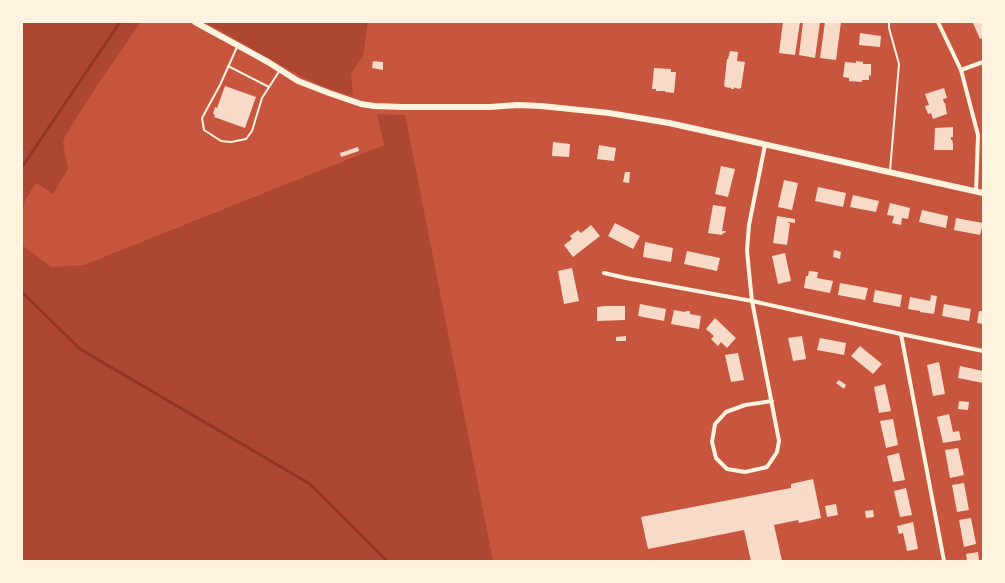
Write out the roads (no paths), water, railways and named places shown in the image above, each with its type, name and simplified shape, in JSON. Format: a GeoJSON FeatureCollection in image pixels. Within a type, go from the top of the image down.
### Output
{"type":"FeatureCollection","features":[{"type":"Feature","properties":{"kind":"main road"},"geometry":{"type":"LineString","coordinates":[[195,22],[298,81],[361,104],[403,107],[490,107],[518,105],[609,113],[670,124],[980,192]]}},
{"type":"Feature","properties":{"kind":"street"},"geometry":{"type":"LineString","coordinates":[[938,22],[961,70],[978,135],[980,192]]}},
{"type":"Feature","properties":{"kind":"street"},"geometry":{"type":"LineString","coordinates":[[961,70],[983,62]]}},
{"type":"Feature","properties":{"kind":"street"},"geometry":{"type":"LineString","coordinates":[[765,145],[749,225],[747,250],[752,301],[772,401],[779,441],[777,452],[767,467],[745,472],[727,469],[716,458],[712,442],[715,424],[726,412],[745,405],[772,401]]}},
{"type":"Feature","properties":{"kind":"street"},"geometry":{"type":"LineString","coordinates":[[604,273],[752,301],[983,351]]}},
{"type":"Feature","properties":{"kind":"street"},"geometry":{"type":"LineString","coordinates":[[901,334],[944,561]]}},
{"type":"Feature","properties":{"kind":"lane"},"geometry":{"type":"LineString","coordinates":[[889,22],[889,28],[899,64],[890,173]]}},
{"type":"Feature","properties":{"kind":"lane"},"geometry":{"type":"LineString","coordinates":[[238,46],[202,118],[204,130],[222,141],[232,142],[246,139],[252,131],[262,98],[280,70]]}},
{"type":"Feature","properties":{"kind":"lane"},"geometry":{"type":"LineString","coordinates":[[228,66],[269,87]]}},
{"type":"Feature","properties":{"kind":"waterway"},"geometry":{"type":"LineString","coordinates":[[22,167],[120,22]]}},
{"type":"Feature","properties":{"kind":"waterway"},"geometry":{"type":"LineString","coordinates":[[22,292],[80,349],[310,484],[387,561]]}}]}
